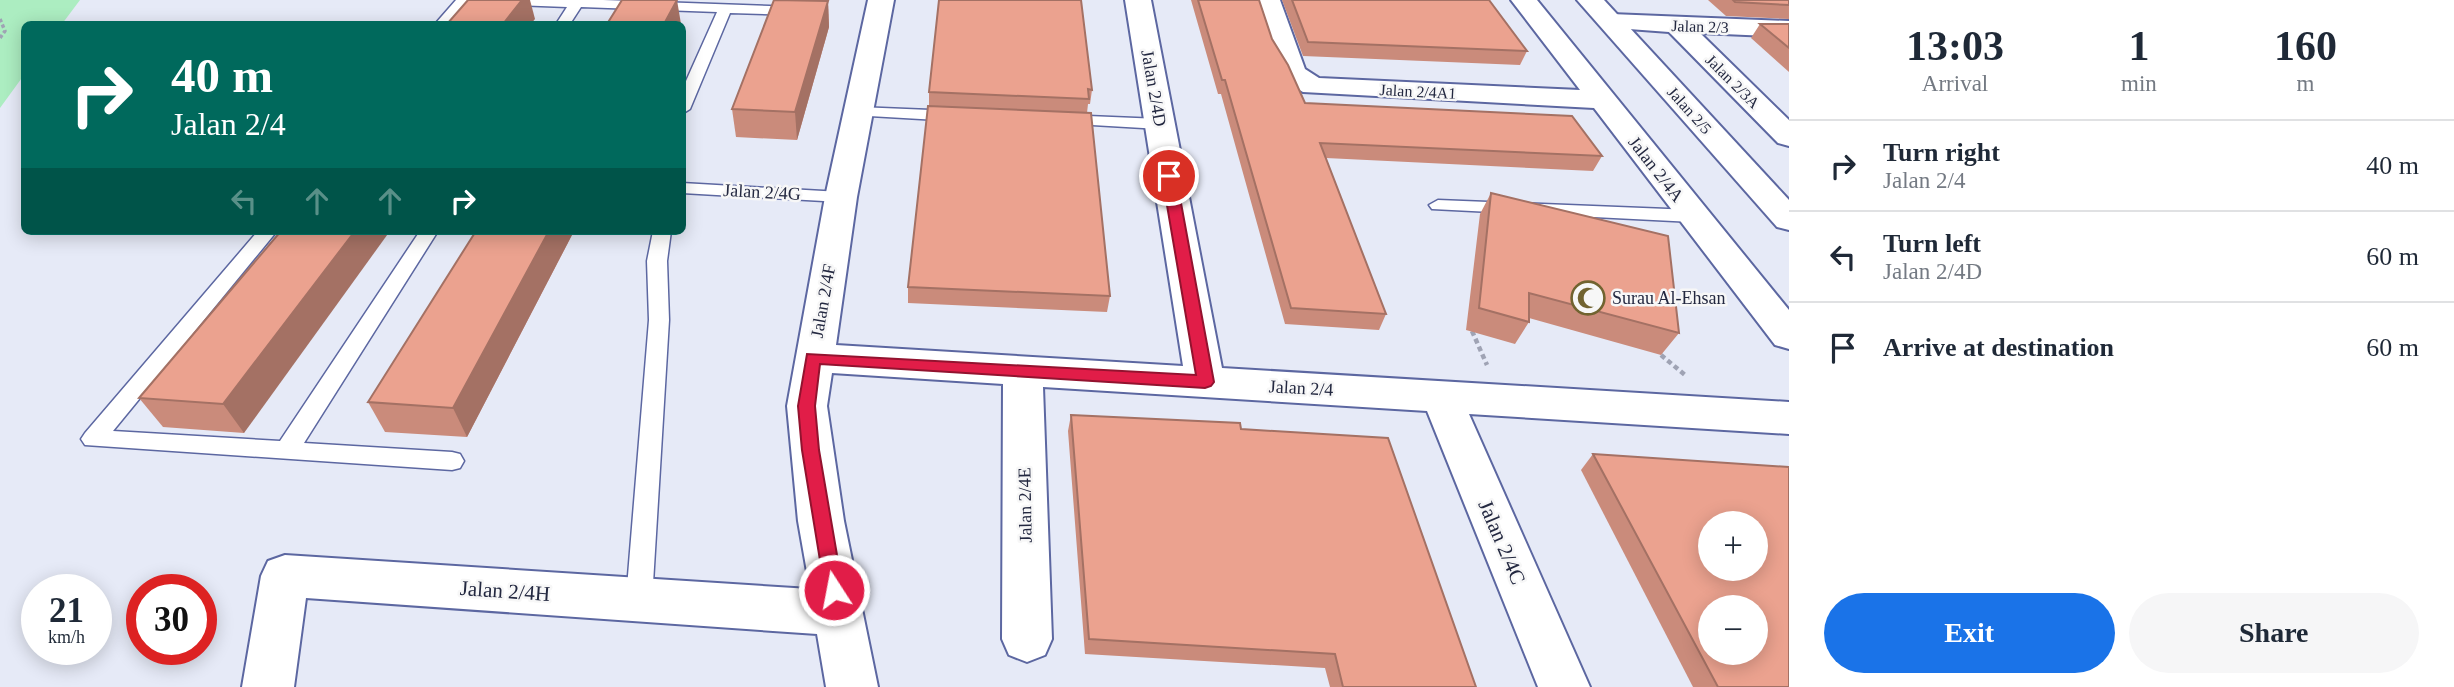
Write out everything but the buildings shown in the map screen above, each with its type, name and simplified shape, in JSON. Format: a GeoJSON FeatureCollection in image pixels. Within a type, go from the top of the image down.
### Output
{"type":"FeatureCollection","features":[{"type":"Feature","properties":{"kind":"street","name":"Jalan 2/4F"},"geometry":{"type":"LineString","coordinates":[[852,687],[811,450],[807,406],[841,197],[881,0]]}},
{"type":"Feature","properties":{"kind":"street","name":"Jalan 2/4D"},"geometry":{"type":"LineString","coordinates":[[1138,0],[1205,382]]}},
{"type":"Feature","properties":{"kind":"street","name":"Jalan 2/4A"},"geometry":{"type":"LineString","coordinates":[[1524,0],[1789,336]]}},
{"type":"Feature","properties":{"kind":"street","name":"Jalan 2/4A1"},"geometry":{"type":"LineString","coordinates":[[1270,11],[1292,71],[1299,79],[1313,86],[1602,100]]}},
{"type":"Feature","properties":{"kind":"street","name":"Jalan 2/3"},"geometry":{"type":"LineString","coordinates":[[1601,11],[1677,25],[1789,29]]}},
{"type":"Feature","properties":{"kind":"street","name":"Jalan 2/5"},"geometry":{"type":"LineString","coordinates":[[1601,11],[1789,220]]}},
{"type":"Feature","properties":{"kind":"street","name":"Jalan 2/3A"},"geometry":{"type":"LineString","coordinates":[[1677,25],[1789,136]]}},
{"type":"Feature","properties":{"kind":"street","name":"Jalan 2/4"},"geometry":{"type":"LineString","coordinates":[[813,358],[1789,418]]}},
{"type":"Feature","properties":{"kind":"street","name":"Jalan 2/4E"},"geometry":{"type":"LineString","coordinates":[[1023,371],[1027,639]]}},
{"type":"Feature","properties":{"kind":"street","name":"Jalan 2/4C"},"geometry":{"type":"LineString","coordinates":[[1441,396],[1564,687]]}},
{"type":"Feature","properties":{"kind":"street","name":"Jalan 2/4H"},"geometry":{"type":"LineString","coordinates":[[268,687],[285,576],[838,613]]}},
{"type":"Feature","properties":{"kind":"lane"},"geometry":{"type":"LineString","coordinates":[[445,21],[463,0]]}},
{"type":"Feature","properties":{"kind":"lane"},"geometry":{"type":"LineString","coordinates":[[486,0],[817,12]]}},
{"type":"Feature","properties":{"kind":"lane"},"geometry":{"type":"LineString","coordinates":[[565,21],[577,3]]}},
{"type":"Feature","properties":{"kind":"lane"},"geometry":{"type":"LineString","coordinates":[[686,100],[726,9]]}},
{"type":"Feature","properties":{"kind":"lane"},"geometry":{"type":"LineString","coordinates":[[858,112],[968,116]]}},
{"type":"Feature","properties":{"kind":"lane"},"geometry":{"type":"LineString","coordinates":[[1050,120],[1160,124]]}},
{"type":"Feature","properties":{"kind":"lane","name":"Jalan 2/4G"},"geometry":{"type":"LineString","coordinates":[[686,188],[841,197]]}},
{"type":"Feature","properties":{"kind":"lane"},"geometry":{"type":"LineString","coordinates":[[1438,205],[1693,216]]}},
{"type":"Feature","properties":{"kind":"lane"},"geometry":{"type":"LineString","coordinates":[[265,235],[93,439],[452,461]]}},
{"type":"Feature","properties":{"kind":"lane"},"geometry":{"type":"LineString","coordinates":[[286,451],[426,235]]}},
{"type":"Feature","properties":{"kind":"lane"},"geometry":{"type":"LineString","coordinates":[[639,600],[659,320],[657,261],[661,235]]}},
{"type":"Feature","properties":{"kind":"path"},"geometry":{"type":"LineString","coordinates":[[0,19],[5,31],[0,38]]}},
{"type":"Feature","properties":{"kind":"green space"},"geometry":{"type":"Polygon","coordinates":[[[0,0],[80,0],[64,21],[21,21],[21,79],[0,108],[0,0]]]}},
{"type":"Feature","properties":{"kind":"place","name":"Surau Al-Ehsan"},"geometry":{"type":"Point","coordinates":[1588,298]}},
{"type":"Feature","properties":{"kind":"route"},"geometry":{"type":"LineString","coordinates":[[834,590],[821,522],[807,406],[813,358],[1205,382],[1169,176]]}}]}
